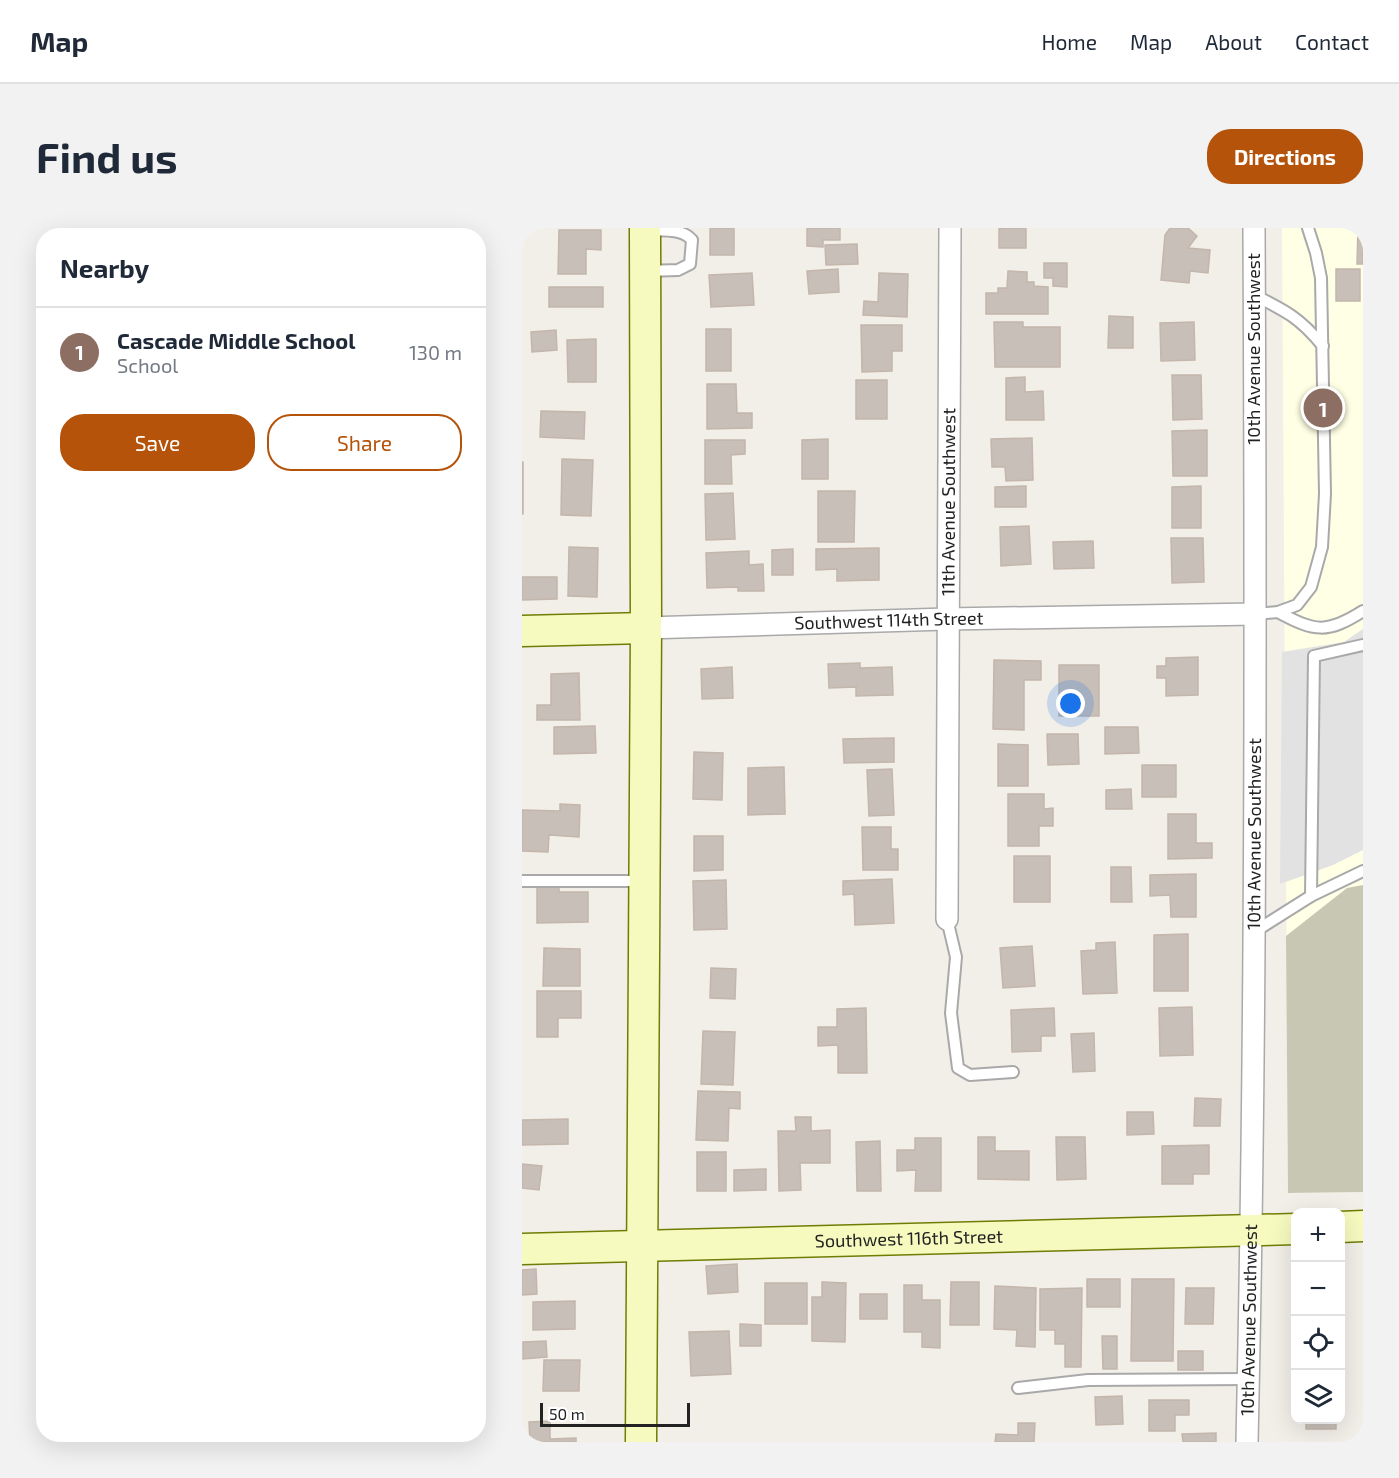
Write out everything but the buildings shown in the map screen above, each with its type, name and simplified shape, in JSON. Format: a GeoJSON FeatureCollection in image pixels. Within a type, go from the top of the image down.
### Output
{"type":"FeatureCollection","features":[{"type":"Feature","properties":{"kind":"street","name":"11th Avenue Southwest"},"geometry":{"type":"LineString","coordinates":[[947,919],[950,228]]}},
{"type":"Feature","properties":{"kind":"street","name":"10th Avenue Southwest"},"geometry":{"type":"LineString","coordinates":[[1247,1442],[1252,1230],[1256,614],[1254,228]]}},
{"type":"Feature","properties":{"kind":"street"},"geometry":{"type":"LineString","coordinates":[[641,1442],[646,628],[645,229]]}},
{"type":"Feature","properties":{"kind":"street","name":"Southwest 114th Street"},"geometry":{"type":"LineString","coordinates":[[522,631],[947,619],[1256,614]]}},
{"type":"Feature","properties":{"kind":"street"},"geometry":{"type":"LineString","coordinates":[[1345,1227],[1363,1226]]}},
{"type":"Feature","properties":{"kind":"street","name":"Southwest 116th Street"},"geometry":{"type":"LineString","coordinates":[[522,1249],[1291,1229]]}},
{"type":"Feature","properties":{"kind":"lane"},"geometry":{"type":"LineString","coordinates":[[1256,614],[1278,612],[1297,605],[1311,587],[1322,547],[1324,494],[1321,278],[1308,228]]}},
{"type":"Feature","properties":{"kind":"lane"},"geometry":{"type":"LineString","coordinates":[[645,229],[677,231],[687,234],[692,240],[690,264],[678,270],[645,271]]}},
{"type":"Feature","properties":{"kind":"lane"},"geometry":{"type":"LineString","coordinates":[[1254,295],[1291,314],[1310,330],[1323,346]]}},
{"type":"Feature","properties":{"kind":"lane"},"geometry":{"type":"LineString","coordinates":[[1278,612],[1302,626],[1323,629],[1345,623],[1363,611]]}},
{"type":"Feature","properties":{"kind":"lane"},"geometry":{"type":"LineString","coordinates":[[1311,896],[1314,656],[1363,645]]}},
{"type":"Feature","properties":{"kind":"lane"},"geometry":{"type":"LineString","coordinates":[[1254,933],[1311,896],[1363,871]]}},
{"type":"Feature","properties":{"kind":"lane"},"geometry":{"type":"LineString","coordinates":[[522,881],[645,881]]}},
{"type":"Feature","properties":{"kind":"lane"},"geometry":{"type":"LineString","coordinates":[[947,919],[956,957],[951,1013],[958,1068],[970,1075],[1012,1072]]}},
{"type":"Feature","properties":{"kind":"lane"},"geometry":{"type":"LineString","coordinates":[[1018,1388],[1088,1380],[1249,1379]]}},
{"type":"Feature","properties":{"kind":"shaded area"},"geometry":{"type":"Polygon","coordinates":[[[1282,228],[1363,228],[1363,1192],[1288,1193],[1282,228]]]}},
{"type":"Feature","properties":{"kind":"shaded area"},"geometry":{"type":"Polygon","coordinates":[[[1363,629],[1363,850],[1333,865],[1280,884],[1282,652],[1344,642],[1363,629]]]}},
{"type":"Feature","properties":{"kind":"shaded area"},"geometry":{"type":"Polygon","coordinates":[[[1363,885],[1363,1192],[1288,1193],[1286,936],[1347,888],[1363,885]]]}},
{"type":"Feature","properties":{"kind":"place","name":"Cascade Middle School"},"geometry":{"type":"Point","coordinates":[1323,408]}}]}
